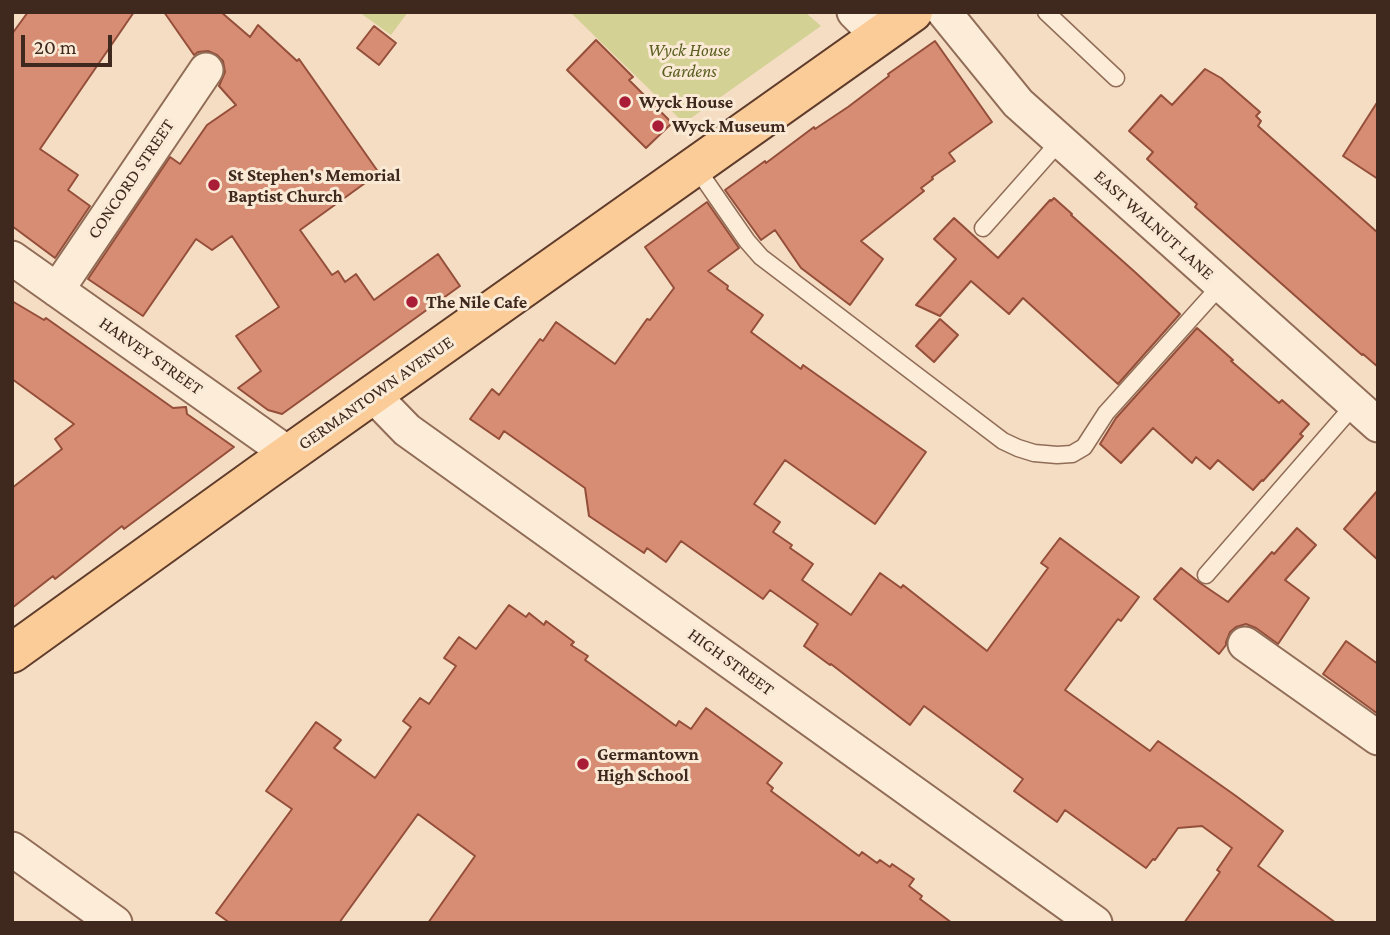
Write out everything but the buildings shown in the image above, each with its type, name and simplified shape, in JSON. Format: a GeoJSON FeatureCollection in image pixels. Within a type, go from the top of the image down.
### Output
{"type":"FeatureCollection","features":[{"type":"Feature","properties":{"kind":"main road","name":"GERMANTOWN AVENUE"},"geometry":{"type":"LineString","coordinates":[[14,647],[695,166],[866,25],[913,12]]}},
{"type":"Feature","properties":{"kind":"street","name":"EAST WALNUT LANE"},"geometry":{"type":"LineString","coordinates":[[944,12],[1007,91],[1366,414]]}},
{"type":"Feature","properties":{"kind":"street","name":"CONCORD STREET"},"geometry":{"type":"LineString","coordinates":[[57,290],[206,70]]}},
{"type":"Feature","properties":{"kind":"street","name":"HARVEY STREET"},"geometry":{"type":"LineString","coordinates":[[12,258],[289,454]]}},
{"type":"Feature","properties":{"kind":"street","name":"HIGH STREET"},"geometry":{"type":"LineString","coordinates":[[373,395],[407,430],[1095,923]]}},
{"type":"Feature","properties":{"kind":"street"},"geometry":{"type":"LineString","coordinates":[[1245,644],[1378,738]]}},
{"type":"Feature","properties":{"kind":"street"},"geometry":{"type":"LineString","coordinates":[[12,849],[115,923]]}},
{"type":"Feature","properties":{"kind":"lane"},"geometry":{"type":"LineString","coordinates":[[1046,12],[1116,78]]}},
{"type":"Feature","properties":{"kind":"lane"},"geometry":{"type":"LineString","coordinates":[[983,228],[1060,141]]}},
{"type":"Feature","properties":{"kind":"lane"},"geometry":{"type":"LineString","coordinates":[[695,166],[761,257],[1003,440],[1034,453],[1072,454],[1084,447],[1107,413],[1221,285]]}},
{"type":"Feature","properties":{"kind":"lane"},"geometry":{"type":"LineString","coordinates":[[1206,575],[1366,414]]}},
{"type":"Feature","properties":{"kind":"green space"},"geometry":{"type":"Polygon","coordinates":[[[359,12],[408,12],[391,35],[359,12]]]}},
{"type":"Feature","properties":{"kind":"green space","name":"Wyck House Gardens"},"geometry":{"type":"Polygon","coordinates":[[[570,12],[805,12],[821,26],[684,123],[570,12]]]}},
{"type":"Feature","properties":{"kind":"place","name":"Wyck House"},"geometry":{"type":"Point","coordinates":[625,102]}},
{"type":"Feature","properties":{"kind":"place","name":"Wyck Museum"},"geometry":{"type":"Point","coordinates":[658,126]}},
{"type":"Feature","properties":{"kind":"place","name":"St Stephen's Memorial Baptist Church"},"geometry":{"type":"Point","coordinates":[214,185]}},
{"type":"Feature","properties":{"kind":"place","name":"The Nile Cafe"},"geometry":{"type":"Point","coordinates":[412,302]}},
{"type":"Feature","properties":{"kind":"place","name":"Germantown High School"},"geometry":{"type":"Point","coordinates":[583,764]}}]}
